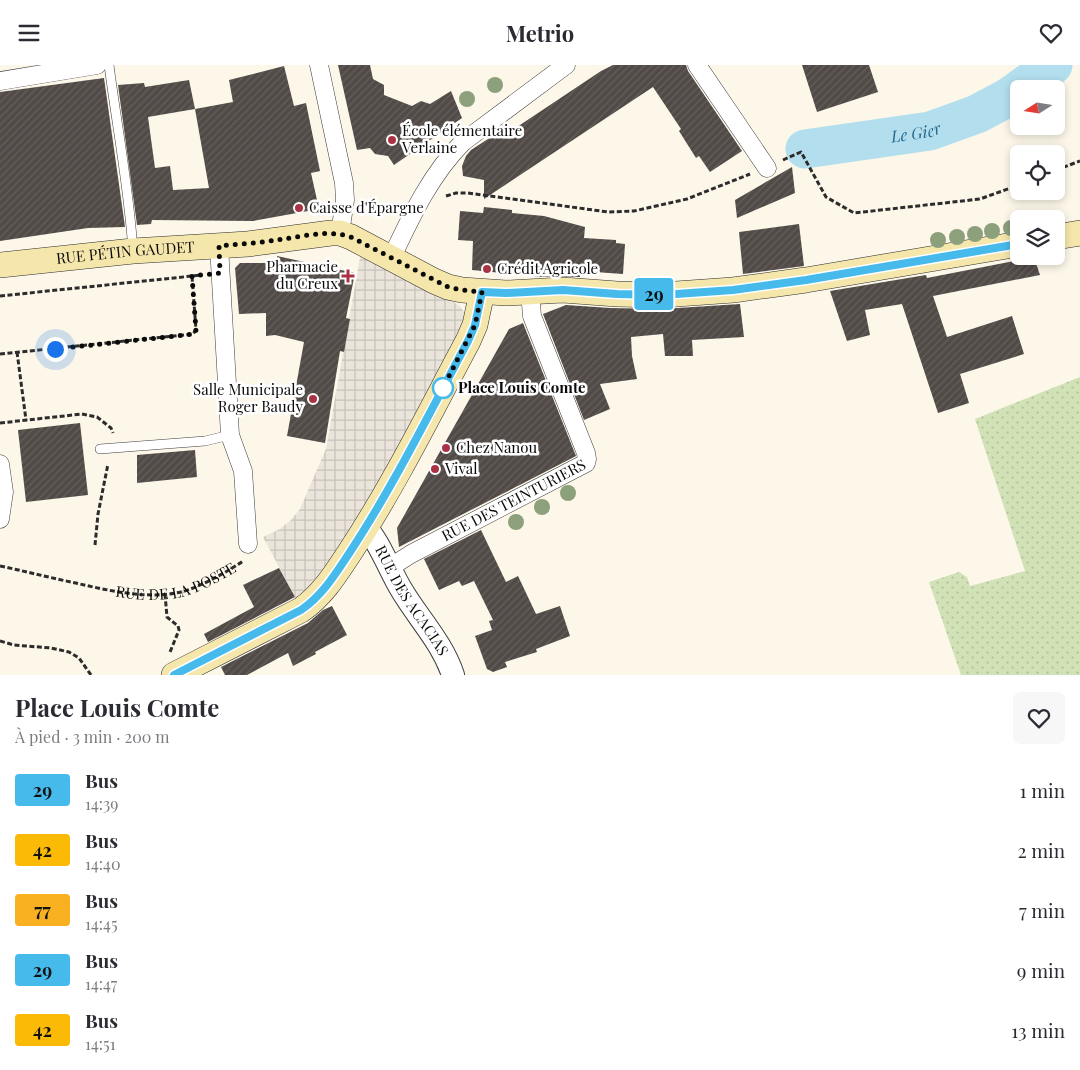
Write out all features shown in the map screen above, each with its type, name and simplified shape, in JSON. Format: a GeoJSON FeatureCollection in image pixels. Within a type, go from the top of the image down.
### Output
{"type":"FeatureCollection","features":[{"type":"Feature","properties":{"kind":"main road","name":"RUE PÉTIN GAUDET"},"geometry":{"type":"LineString","coordinates":[[0,265],[133,251],[266,242],[340,233]]}},
{"type":"Feature","properties":{"kind":"main road"},"geometry":{"type":"LineString","coordinates":[[340,233],[448,287],[482,292],[563,290],[662,295],[737,290],[1010,246]]}},
{"type":"Feature","properties":{"kind":"main road"},"geometry":{"type":"LineString","coordinates":[[1065,236],[1080,233]]}},
{"type":"Feature","properties":{"kind":"main road"},"geometry":{"type":"LineString","coordinates":[[170,667],[312,603],[322,593],[366,528],[468,341],[475,325],[482,292]]}},
{"type":"Feature","properties":{"kind":"street"},"geometry":{"type":"LineString","coordinates":[[0,81],[97,65]]}},
{"type":"Feature","properties":{"kind":"street"},"geometry":{"type":"LineString","coordinates":[[319,65],[344,183],[345,200],[340,233]]}},
{"type":"Feature","properties":{"kind":"street"},"geometry":{"type":"LineString","coordinates":[[392,259],[432,179],[453,151],[566,65]]}},
{"type":"Feature","properties":{"kind":"street"},"geometry":{"type":"LineString","coordinates":[[697,65],[766,168]]}},
{"type":"Feature","properties":{"kind":"street","name":"RUE DE LA POSTE"},"geometry":{"type":"LineString","coordinates":[[219,246],[230,435],[243,471],[248,545]]}},
{"type":"Feature","properties":{"kind":"street","name":"RUE DES TEINTURIERS"},"geometry":{"type":"LineString","coordinates":[[389,568],[411,554],[586,463],[586,453],[532,316],[530,292]]}},
{"type":"Feature","properties":{"kind":"street"},"geometry":{"type":"LineString","coordinates":[[0,464],[4,492],[0,519]]}},
{"type":"Feature","properties":{"kind":"street","name":"RUE DES ACACIAS"},"geometry":{"type":"LineString","coordinates":[[366,528],[374,538],[408,600],[438,642],[453,675]]}},
{"type":"Feature","properties":{"kind":"lane"},"geometry":{"type":"LineString","coordinates":[[109,65],[129,201],[133,251]]}},
{"type":"Feature","properties":{"kind":"lane"},"geometry":{"type":"LineString","coordinates":[[100,449],[205,441],[230,435]]}},
{"type":"Feature","properties":{"kind":"path"},"geometry":{"type":"LineString","coordinates":[[444,196],[468,193],[608,212],[634,211],[687,199],[801,152],[826,197],[854,213],[980,199],[1010,188]]}},
{"type":"Feature","properties":{"kind":"path"},"geometry":{"type":"LineString","coordinates":[[1065,167],[1080,161]]}},
{"type":"Feature","properties":{"kind":"path"},"geometry":{"type":"LineString","coordinates":[[0,295],[220,273]]}},
{"type":"Feature","properties":{"kind":"path"},"geometry":{"type":"LineString","coordinates":[[0,354],[194,334],[196,330],[192,276]]}},
{"type":"Feature","properties":{"kind":"path"},"geometry":{"type":"LineString","coordinates":[[17,352],[26,420]]}},
{"type":"Feature","properties":{"kind":"path"},"geometry":{"type":"LineString","coordinates":[[0,423],[82,414],[97,417],[111,428],[110,449],[98,513],[95,545]]}},
{"type":"Feature","properties":{"kind":"path","name":"RUE DE LA POSTE"},"geometry":{"type":"LineString","coordinates":[[0,566],[125,593],[144,595],[165,594],[183,591],[243,562],[247,555],[248,545]]}},
{"type":"Feature","properties":{"kind":"path"},"geometry":{"type":"LineString","coordinates":[[165,594],[167,617],[178,626],[179,630],[170,667]]}},
{"type":"Feature","properties":{"kind":"path"},"geometry":{"type":"LineString","coordinates":[[0,641],[14,645],[50,648],[69,652],[79,658],[90,675]]}},
{"type":"Feature","properties":{"kind":"green space"},"geometry":{"type":"Polygon","coordinates":[[[1080,377],[1080,675],[961,675],[929,582],[959,572],[967,577],[970,586],[1025,571],[975,419],[1080,377]]]}},
{"type":"Feature","properties":{"kind":"shaded area","name":"Place Louis Comte"},"geometry":{"type":"Polygon","coordinates":[[[361,252],[448,298],[461,307],[466,316],[467,324],[344,549],[297,601],[263,537],[280,529],[300,509],[326,449],[361,252]]]}},
{"type":"Feature","properties":{"kind":"building","name":"École élémentaire Verlaine"},"geometry":{"type":"Polygon","coordinates":[[[338,65],[370,65],[373,79],[384,85],[384,95],[412,106],[421,101],[430,104],[451,91],[462,118],[394,165],[388,156],[375,154],[370,148],[357,150],[338,65]]]}},
{"type":"Feature","properties":{"kind":"building"},"geometry":{"type":"Polygon","coordinates":[[[613,65],[686,65],[688,71],[742,151],[710,172],[699,156],[696,158],[679,131],[681,129],[653,87],[484,199],[484,180],[463,176],[462,166],[471,150],[508,126],[511,131],[613,65]]]}},
{"type":"Feature","properties":{"kind":"building"},"geometry":{"type":"Polygon","coordinates":[[[802,65],[869,65],[878,92],[817,112],[802,65]]]}},
{"type":"Feature","properties":{"kind":"building"},"geometry":{"type":"Polygon","coordinates":[[[284,66],[294,106],[306,103],[320,171],[311,173],[319,209],[253,221],[152,220],[151,224],[137,225],[118,85],[144,83],[145,87],[189,80],[195,109],[233,102],[229,80],[284,66]],[[195,109],[148,117],[155,168],[170,166],[173,190],[209,188],[195,109]]]}},
{"type":"Feature","properties":{"kind":"building"},"geometry":{"type":"Polygon","coordinates":[[[104,78],[125,227],[88,228],[0,241],[0,92],[104,78]]]}},
{"type":"Feature","properties":{"kind":"building"},"geometry":{"type":"Polygon","coordinates":[[[792,167],[795,193],[737,218],[735,200],[792,167]]]}},
{"type":"Feature","properties":{"kind":"building"},"geometry":{"type":"Polygon","coordinates":[[[484,207],[512,210],[512,213],[544,216],[585,227],[584,238],[616,240],[616,243],[625,244],[623,274],[581,271],[580,277],[543,277],[472,270],[473,241],[458,240],[460,211],[483,213],[484,207]]]}},
{"type":"Feature","properties":{"kind":"building"},"geometry":{"type":"Polygon","coordinates":[[[799,224],[804,266],[743,274],[739,232],[799,224]]]}},
{"type":"Feature","properties":{"kind":"building"},"geometry":{"type":"Polygon","coordinates":[[[277,256],[355,273],[346,318],[350,319],[344,352],[340,351],[325,443],[287,436],[304,342],[275,335],[266,336],[266,313],[239,314],[235,268],[240,263],[277,263],[277,256]]]}},
{"type":"Feature","properties":{"kind":"building"},"geometry":{"type":"Polygon","coordinates":[[[1010,262],[1010,265],[1037,265],[1040,275],[933,296],[947,337],[1012,316],[1024,354],[960,374],[969,403],[938,413],[902,304],[865,310],[870,335],[847,341],[830,291],[926,275],[927,278],[1010,262]]]}},
{"type":"Feature","properties":{"kind":"building"},"geometry":{"type":"Polygon","coordinates":[[[740,304],[744,337],[692,340],[693,356],[665,356],[663,334],[631,337],[632,356],[637,379],[600,384],[610,409],[584,420],[543,314],[566,305],[662,309],[740,304]]]}},
{"type":"Feature","properties":{"kind":"building"},"geometry":{"type":"Polygon","coordinates":[[[523,323],[576,456],[399,547],[397,528],[509,329],[523,323]]]}},
{"type":"Feature","properties":{"kind":"building"},"geometry":{"type":"Polygon","coordinates":[[[80,423],[88,495],[26,502],[18,430],[80,423]]]}},
{"type":"Feature","properties":{"kind":"building"},"geometry":{"type":"Polygon","coordinates":[[[195,450],[197,477],[137,483],[137,455],[195,450]]]}},
{"type":"Feature","properties":{"kind":"building"},"geometry":{"type":"Polygon","coordinates":[[[481,530],[506,582],[518,576],[536,614],[560,606],[570,636],[536,649],[537,652],[505,662],[507,667],[493,672],[487,669],[475,636],[492,630],[489,621],[493,620],[474,581],[462,586],[459,581],[439,590],[424,559],[481,530]]]}},
{"type":"Feature","properties":{"kind":"building"},"geometry":{"type":"Polygon","coordinates":[[[279,568],[295,597],[208,642],[204,634],[254,607],[243,585],[279,568]]]}},
{"type":"Feature","properties":{"kind":"building"},"geometry":{"type":"Polygon","coordinates":[[[332,606],[347,635],[293,666],[288,653],[247,675],[225,675],[221,667],[308,623],[323,610],[332,606]]]}},
{"type":"Feature","properties":{"kind":"waterway","name":"Le Gier"},"geometry":{"type":"LineString","coordinates":[[1032,80],[1053,65]]}},
{"type":"Feature","properties":{"kind":"waterway","name":"Le Gier"},"geometry":{"type":"LineString","coordinates":[[805,149],[930,131],[977,114],[1010,96]]}},
{"type":"Feature","properties":{"kind":"bus line","name":"29"},"geometry":{"type":"LineString","coordinates":[[174,675],[301,610],[322,593],[366,528],[468,341],[480,309],[482,292],[506,293],[563,290],[662,295],[733,290],[806,280],[1010,246]]}},
{"type":"Feature","properties":{"kind":"place","name":"École élémentaire Verlaine"},"geometry":{"type":"Point","coordinates":[392,140]}},
{"type":"Feature","properties":{"kind":"place","name":"Caisse d'Épargne"},"geometry":{"type":"Point","coordinates":[299,208]}},
{"type":"Feature","properties":{"kind":"place","name":"Crédit Agricole"},"geometry":{"type":"Point","coordinates":[487,269]}},
{"type":"Feature","properties":{"kind":"place","name":"Pharmacie du Creux"},"geometry":{"type":"Point","coordinates":[348,276]}},
{"type":"Feature","properties":{"kind":"place","name":"Place Louis Comte"},"geometry":{"type":"Point","coordinates":[443,388]}},
{"type":"Feature","properties":{"kind":"place","name":"Salle Municipale Roger Baudy"},"geometry":{"type":"Point","coordinates":[313,399]}},
{"type":"Feature","properties":{"kind":"place","name":"Chez Nanou"},"geometry":{"type":"Point","coordinates":[446,448]}},
{"type":"Feature","properties":{"kind":"place","name":"Vival"},"geometry":{"type":"Point","coordinates":[435,469]}},
{"type":"Feature","properties":{"kind":"route"},"geometry":{"type":"LineString","coordinates":[[55,349],[194,334],[196,330],[192,276],[220,273],[219,246],[340,233],[448,287],[482,292],[480,309],[475,325],[441,392],[443,388]]}}]}
